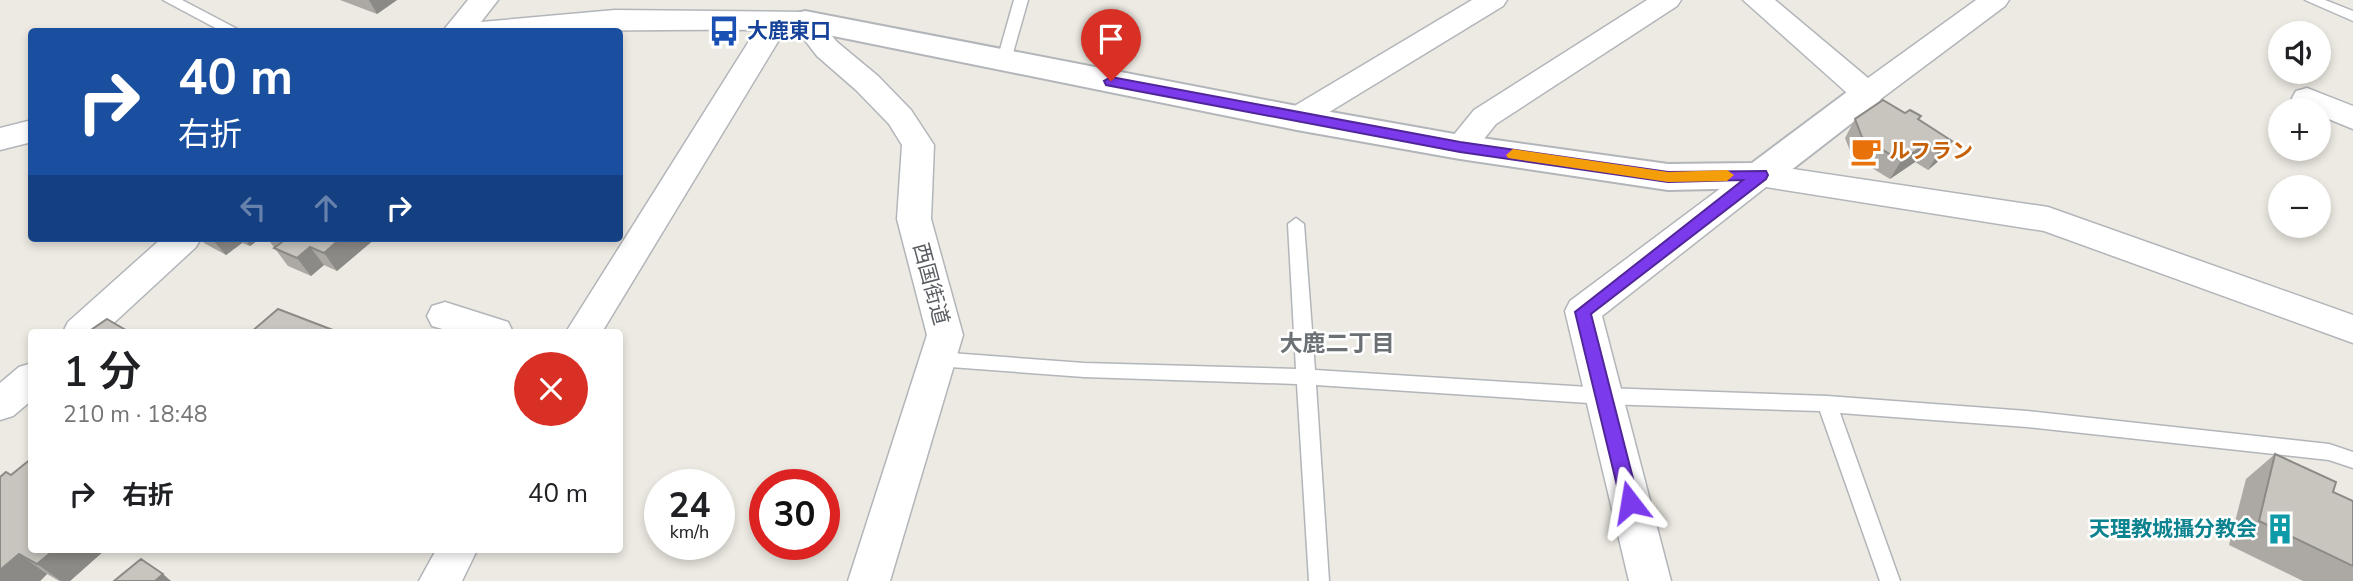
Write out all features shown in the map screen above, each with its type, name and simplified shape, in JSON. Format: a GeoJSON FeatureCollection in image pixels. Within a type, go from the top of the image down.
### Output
{"type":"FeatureCollection","features":[{"type":"Feature","properties":{"kind":"street"},"geometry":{"type":"LineString","coordinates":[[460,28],[484,0]]}},
{"type":"Feature","properties":{"kind":"street"},"geometry":{"type":"LineString","coordinates":[[1297,118],[1493,0]]}},
{"type":"Feature","properties":{"kind":"street"},"geometry":{"type":"LineString","coordinates":[[1460,147],[1485,117],[1667,0]]}},
{"type":"Feature","properties":{"kind":"street"},"geometry":{"type":"LineString","coordinates":[[1757,0],[1867,94]]}},
{"type":"Feature","properties":{"kind":"street"},"geometry":{"type":"LineString","coordinates":[[1650,581],[1583,312],[1760,175],[1995,0]]}},
{"type":"Feature","properties":{"kind":"street"},"geometry":{"type":"LineString","coordinates":[[586,329],[778,15]]}},
{"type":"Feature","properties":{"kind":"street"},"geometry":{"type":"LineString","coordinates":[[516,28],[615,19],[778,15],[1297,118],[1460,147],[1668,177],[1760,175],[2048,219],[2353,329]]}},
{"type":"Feature","properties":{"kind":"street","name":"西国街道"},"geometry":{"type":"LineString","coordinates":[[778,15],[827,49],[867,83],[900,117],[918,145],[914,219],[945,335],[869,581]]}},
{"type":"Feature","properties":{"kind":"street"},"geometry":{"type":"LineString","coordinates":[[2331,109],[2353,118]]}},
{"type":"Feature","properties":{"kind":"street"},"geometry":{"type":"LineString","coordinates":[[0,139],[28,132]]}},
{"type":"Feature","properties":{"kind":"street"},"geometry":{"type":"LineString","coordinates":[[84,329],[180,242]]}},
{"type":"Feature","properties":{"kind":"street"},"geometry":{"type":"LineString","coordinates":[[445,316],[486,329]]}},
{"type":"Feature","properties":{"kind":"street"},"geometry":{"type":"LineString","coordinates":[[0,405],[28,381]]}},
{"type":"Feature","properties":{"kind":"street"},"geometry":{"type":"LineString","coordinates":[[440,581],[455,553]]}},
{"type":"Feature","properties":{"kind":"lane"},"geometry":{"type":"LineString","coordinates":[[171,0],[228,28]]}},
{"type":"Feature","properties":{"kind":"lane"},"geometry":{"type":"LineString","coordinates":[[1004,60],[1021,0]]}},
{"type":"Feature","properties":{"kind":"lane"},"geometry":{"type":"LineString","coordinates":[[2312,0],[2353,16]]}},
{"type":"Feature","properties":{"kind":"lane"},"geometry":{"type":"LineString","coordinates":[[1296,224],[1318,581]]}},
{"type":"Feature","properties":{"kind":"lane"},"geometry":{"type":"LineString","coordinates":[[937,359],[1084,370],[1307,377],[1604,396],[1827,404],[2027,419],[2329,453],[2353,460]]}},
{"type":"Feature","properties":{"kind":"lane"},"geometry":{"type":"LineString","coordinates":[[1827,404],[1890,581]]}},
{"type":"Feature","properties":{"kind":"building"},"geometry":{"type":"Polygon","coordinates":[[[1883,100],[1905,113],[1910,110],[1921,116],[1918,119],[1952,141],[1939,152],[1926,144],[1901,161],[1862,137],[1855,119],[1883,100]]]}},
{"type":"Feature","properties":{"kind":"building"},"geometry":{"type":"Polygon","coordinates":[[[282,242],[336,242],[324,253],[310,247],[297,258],[274,248],[282,242]]]}},
{"type":"Feature","properties":{"kind":"building"},"geometry":{"type":"Polygon","coordinates":[[[278,309],[330,329],[255,329],[278,309]]]}},
{"type":"Feature","properties":{"kind":"building"},"geometry":{"type":"Polygon","coordinates":[[[107,319],[124,329],[92,329],[107,319]]]}},
{"type":"Feature","properties":{"kind":"building"},"geometry":{"type":"Polygon","coordinates":[[[2275,454],[2336,482],[2333,492],[2353,501],[2353,566],[2259,521],[2275,454]]]}},
{"type":"Feature","properties":{"kind":"building"},"geometry":{"type":"Polygon","coordinates":[[[28,461],[28,553],[50,553],[37,564],[19,554],[0,570],[0,477],[6,472],[11,475],[28,461]]]}},
{"type":"Feature","properties":{"kind":"building"},"geometry":{"type":"Polygon","coordinates":[[[141,559],[163,574],[155,581],[114,581],[141,559]]]}},
{"type":"Feature","properties":{"kind":"slow traffic"},"geometry":{"type":"LineString","coordinates":[[1513,155],[1668,177],[1727,175]]}},
{"type":"Feature","properties":{"kind":"place","name":"大鹿東口"},"geometry":{"type":"Point","coordinates":[724,31]}},
{"type":"Feature","properties":{"kind":"place","name":"ルフラン"},"geometry":{"type":"Point","coordinates":[1866,151]}},
{"type":"Feature","properties":{"kind":"place","name":"天理教城攝分教会"},"geometry":{"type":"Point","coordinates":[2280,529]}},
{"type":"Feature","properties":{"kind":"district","name":"大鹿二丁目"},"geometry":{"type":"Point","coordinates":[1337,343]}},
{"type":"Feature","properties":{"kind":"route"},"geometry":{"type":"LineString","coordinates":[[1111,81],[1460,147],[1668,177],[1760,175],[1583,312],[1630,502]]}}]}
